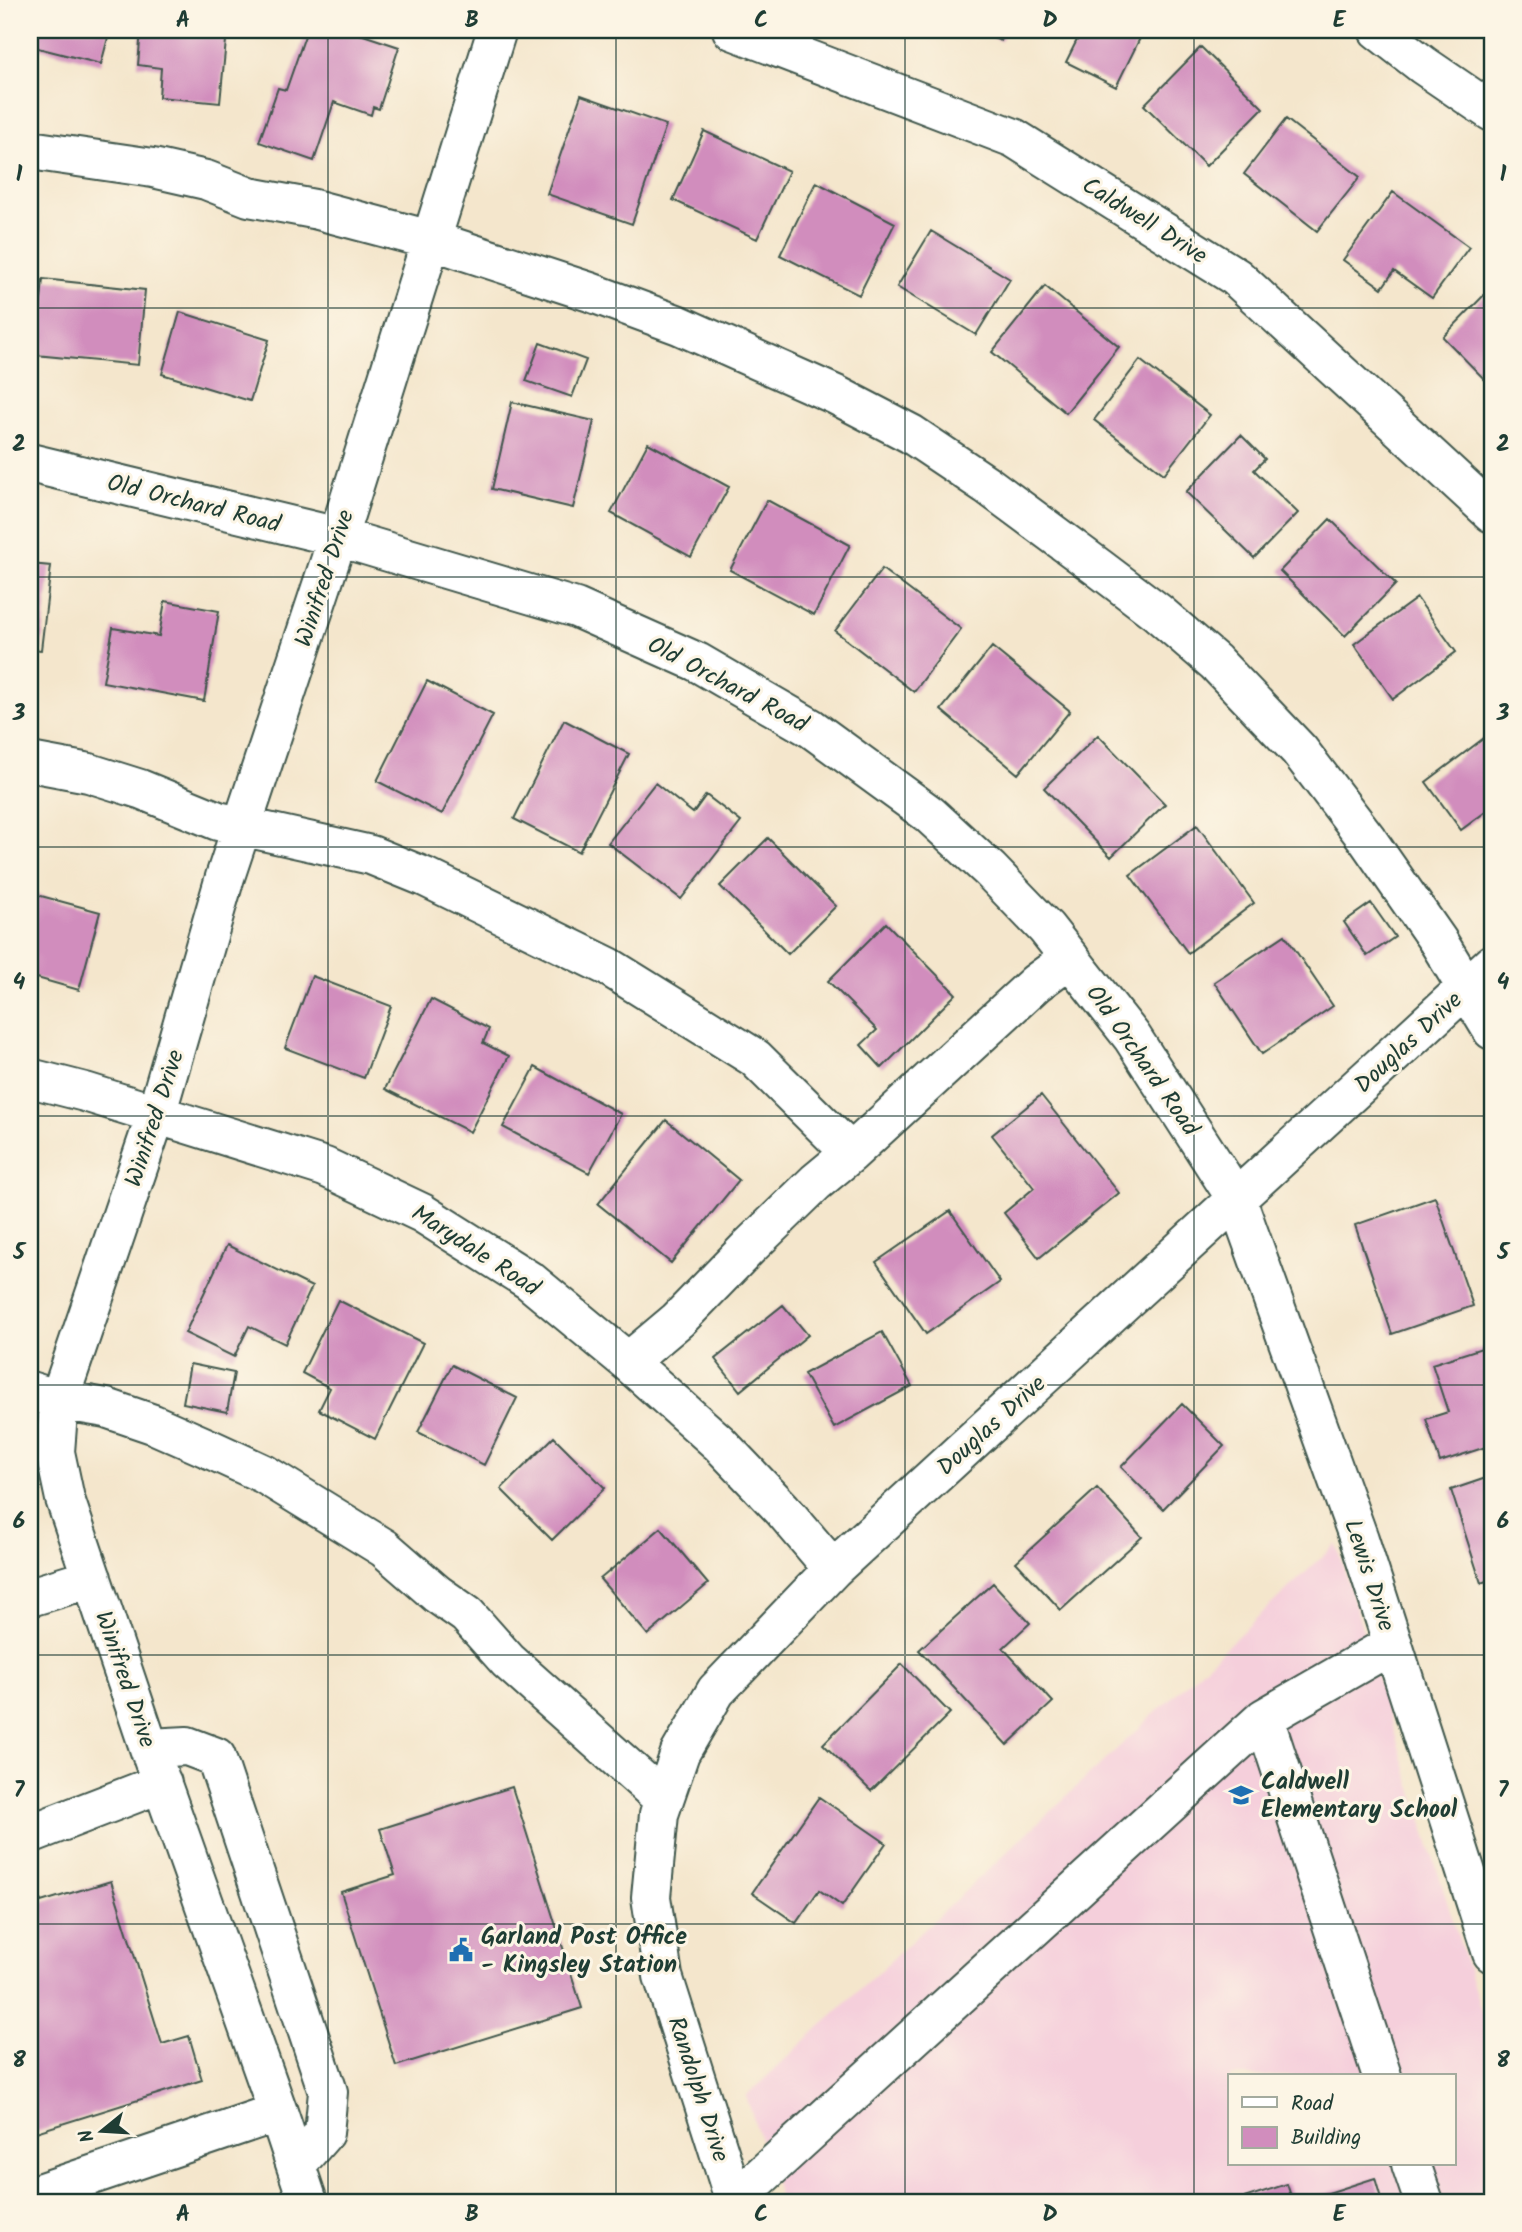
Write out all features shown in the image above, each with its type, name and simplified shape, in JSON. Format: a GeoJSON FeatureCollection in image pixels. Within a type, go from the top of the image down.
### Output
{"type":"FeatureCollection","features":[{"type":"Feature","properties":{"kind":"street","name":"Winifred Drive"},"geometry":{"type":"LineString","coordinates":[[308,2202],[65,1499],[44,1395],[156,1115],[225,877],[338,537],[498,30]]}},
{"type":"Feature","properties":{"kind":"street","name":"Caldwell Drive"},"geometry":{"type":"LineString","coordinates":[[732,30],[1014,138],[1236,277],[1492,513]]}},
{"type":"Feature","properties":{"kind":"street"},"geometry":{"type":"LineString","coordinates":[[1378,30],[1423,65],[1492,112]]}},
{"type":"Feature","properties":{"kind":"street"},"geometry":{"type":"LineString","coordinates":[[30,150],[153,168],[193,177],[249,197],[336,214],[431,240],[590,292],[745,353],[836,395],[911,434],[987,485],[1157,612],[1215,662],[1299,750],[1367,839],[1480,976],[1492,1030]]}},
{"type":"Feature","properties":{"kind":"street","name":"Old Orchard Road"},"geometry":{"type":"LineString","coordinates":[[30,463],[338,537],[576,608],[697,662],[811,727],[929,814],[990,870],[1045,928],[1132,1037],[1237,1200]]}},
{"type":"Feature","properties":{"kind":"street"},"geometry":{"type":"LineString","coordinates":[[30,762],[102,777],[242,828],[370,855],[425,877],[609,967],[755,1058],[851,1153]]}},
{"type":"Feature","properties":{"kind":"street"},"geometry":{"type":"LineString","coordinates":[[628,1362],[678,1320],[807,1191],[1036,983],[1070,958]]}},
{"type":"Feature","properties":{"kind":"street","name":"Douglas Drive"},"geometry":{"type":"LineString","coordinates":[[663,1976],[651,1897],[659,1814],[680,1753],[716,1691],[833,1569],[1480,976]]}},
{"type":"Feature","properties":{"kind":"street","name":"Marydale Road"},"geometry":{"type":"LineString","coordinates":[[30,1078],[85,1092],[325,1167],[422,1213],[530,1281],[628,1362],[719,1443],[782,1509],[833,1569]]}},
{"type":"Feature","properties":{"kind":"street","name":"Lewis Drive"},"geometry":{"type":"LineString","coordinates":[[1237,1200],[1359,1539],[1492,1953]]}},
{"type":"Feature","properties":{"kind":"street"},"geometry":{"type":"LineString","coordinates":[[44,1395],[118,1412],[212,1450],[264,1474],[384,1548],[437,1594],[467,1615],[508,1661],[664,1800]]}},
{"type":"Feature","properties":{"kind":"street"},"geometry":{"type":"LineString","coordinates":[[30,1597],[92,1578]]}},
{"type":"Feature","properties":{"kind":"street"},"geometry":{"type":"LineString","coordinates":[[735,2201],[1265,1718],[1393,1644]]}},
{"type":"Feature","properties":{"kind":"street"},"geometry":{"type":"LineString","coordinates":[[1265,1718],[1381,2074]]}},
{"type":"Feature","properties":{"kind":"street"},"geometry":{"type":"LineString","coordinates":[[30,1834],[187,1746],[216,1757],[328,2092],[324,2133],[296,2165]]}},
{"type":"Feature","properties":{"kind":"street","name":"Randolph Drive"},"geometry":{"type":"LineString","coordinates":[[663,1976],[735,2201]]}},
{"type":"Feature","properties":{"kind":"street"},"geometry":{"type":"LineString","coordinates":[[30,2196],[278,2112]]}},
{"type":"Feature","properties":{"kind":"street"},"geometry":{"type":"LineString","coordinates":[[1412,2166],[1424,2202]]}},
{"type":"Feature","properties":{"kind":"shaded area","name":"Caldwell Elementary School"},"geometry":{"type":"Polygon","coordinates":[[[1336,1544],[1492,2046],[1492,2202],[781,2202],[746,2096],[1336,1544]]]}},
{"type":"Feature","properties":{"kind":"building"},"geometry":{"type":"Polygon","coordinates":[[[34,30],[110,30],[101,64],[30,46],[34,30]]]}},
{"type":"Feature","properties":{"kind":"building"},"geometry":{"type":"Polygon","coordinates":[[[141,30],[227,30],[220,103],[159,97],[161,68],[138,65],[141,30]]]}},
{"type":"Feature","properties":{"kind":"building"},"geometry":{"type":"Polygon","coordinates":[[[307,30],[348,30],[399,47],[379,109],[373,107],[371,115],[334,102],[314,161],[259,142],[278,88],[286,90],[307,30]]]}},
{"type":"Feature","properties":{"kind":"building"},"geometry":{"type":"Polygon","coordinates":[[[973,30],[1005,30],[1001,41],[973,30]]]}},
{"type":"Feature","properties":{"kind":"building"},"geometry":{"type":"Polygon","coordinates":[[[1082,30],[1144,30],[1116,87],[1066,62],[1082,30]]]}},
{"type":"Feature","properties":{"kind":"building"},"geometry":{"type":"Polygon","coordinates":[[[1201,47],[1263,108],[1206,166],[1144,105],[1201,47]]]}},
{"type":"Feature","properties":{"kind":"building"},"geometry":{"type":"Polygon","coordinates":[[[581,95],[666,125],[632,224],[547,194],[581,95]]]}},
{"type":"Feature","properties":{"kind":"building"},"geometry":{"type":"Polygon","coordinates":[[[1286,119],[1360,177],[1317,231],[1244,174],[1286,119]]]}},
{"type":"Feature","properties":{"kind":"building"},"geometry":{"type":"Polygon","coordinates":[[[704,131],[789,171],[757,239],[673,200],[704,131]]]}},
{"type":"Feature","properties":{"kind":"building"},"geometry":{"type":"Polygon","coordinates":[[[816,182],[895,223],[859,295],[780,255],[816,182]]]}},
{"type":"Feature","properties":{"kind":"building"},"geometry":{"type":"Polygon","coordinates":[[[1393,192],[1469,247],[1432,298],[1394,271],[1382,288],[1343,260],[1393,192]]]}},
{"type":"Feature","properties":{"kind":"building"},"geometry":{"type":"Polygon","coordinates":[[[931,231],[1010,279],[976,335],[897,287],[931,231]]]}},
{"type":"Feature","properties":{"kind":"building"},"geometry":{"type":"Polygon","coordinates":[[[43,279],[145,290],[138,365],[36,355],[43,279]]]}},
{"type":"Feature","properties":{"kind":"building"},"geometry":{"type":"Polygon","coordinates":[[[1045,286],[1119,347],[1066,413],[992,352],[1045,286]]]}},
{"type":"Feature","properties":{"kind":"building"},"geometry":{"type":"Polygon","coordinates":[[[1492,287],[1492,387],[1443,337],[1492,287]]]}},
{"type":"Feature","properties":{"kind":"building"},"geometry":{"type":"Polygon","coordinates":[[[180,312],[269,340],[250,401],[162,374],[180,312]]]}},
{"type":"Feature","properties":{"kind":"building"},"geometry":{"type":"Polygon","coordinates":[[[540,343],[586,360],[572,397],[526,381],[540,343]]]}},
{"type":"Feature","properties":{"kind":"building"},"geometry":{"type":"Polygon","coordinates":[[[1140,360],[1210,415],[1164,474],[1094,420],[1140,360]]]}},
{"type":"Feature","properties":{"kind":"building"},"geometry":{"type":"Polygon","coordinates":[[[512,402],[594,421],[573,508],[492,489],[512,402]]]}},
{"type":"Feature","properties":{"kind":"building"},"geometry":{"type":"Polygon","coordinates":[[[1241,435],[1265,459],[1254,470],[1298,513],[1254,558],[1186,492],[1241,435]]]}},
{"type":"Feature","properties":{"kind":"building"},"geometry":{"type":"Polygon","coordinates":[[[648,443],[729,487],[691,557],[611,513],[648,443]]]}},
{"type":"Feature","properties":{"kind":"building"},"geometry":{"type":"Polygon","coordinates":[[[767,500],[850,545],[814,615],[730,570],[767,500]]]}},
{"type":"Feature","properties":{"kind":"building"},"geometry":{"type":"Polygon","coordinates":[[[1330,519],[1396,584],[1345,636],[1280,571],[1330,519]]]}},
{"type":"Feature","properties":{"kind":"building"},"geometry":{"type":"Polygon","coordinates":[[[30,564],[51,566],[41,650],[30,649],[30,564]]]}},
{"type":"Feature","properties":{"kind":"building"},"geometry":{"type":"Polygon","coordinates":[[[882,569],[961,629],[914,692],[835,631],[882,569]]]}},
{"type":"Feature","properties":{"kind":"building"},"geometry":{"type":"Polygon","coordinates":[[[1417,598],[1456,652],[1393,699],[1354,644],[1417,598]]]}},
{"type":"Feature","properties":{"kind":"building"},"geometry":{"type":"Polygon","coordinates":[[[165,601],[219,611],[204,701],[103,682],[113,628],[159,636],[165,601]]]}},
{"type":"Feature","properties":{"kind":"building"},"geometry":{"type":"Polygon","coordinates":[[[992,647],[1070,711],[1018,774],[941,710],[992,647]]]}},
{"type":"Feature","properties":{"kind":"building"},"geometry":{"type":"Polygon","coordinates":[[[427,681],[493,715],[442,814],[377,781],[427,681]]]}},
{"type":"Feature","properties":{"kind":"building"},"geometry":{"type":"Polygon","coordinates":[[[564,720],[629,754],[579,852],[514,819],[564,720]]]}},
{"type":"Feature","properties":{"kind":"building"},"geometry":{"type":"Polygon","coordinates":[[[1492,732],[1492,807],[1461,830],[1426,782],[1492,732]]]}},
{"type":"Feature","properties":{"kind":"building"},"geometry":{"type":"Polygon","coordinates":[[[1098,735],[1165,804],[1111,857],[1044,788],[1098,735]]]}},
{"type":"Feature","properties":{"kind":"building"},"geometry":{"type":"Polygon","coordinates":[[[655,783],[693,813],[706,795],[741,822],[681,899],[608,843],[655,783]]]}},
{"type":"Feature","properties":{"kind":"building"},"geometry":{"type":"Polygon","coordinates":[[[1197,825],[1254,903],[1188,953],[1130,875],[1197,825]]]}},
{"type":"Feature","properties":{"kind":"building"},"geometry":{"type":"Polygon","coordinates":[[[768,838],[836,906],[788,954],[720,886],[768,838]]]}},
{"type":"Feature","properties":{"kind":"building"},"geometry":{"type":"Polygon","coordinates":[[[30,893],[100,912],[79,990],[30,976],[30,893]]]}},
{"type":"Feature","properties":{"kind":"building"},"geometry":{"type":"Polygon","coordinates":[[[1371,903],[1395,937],[1367,956],[1344,922],[1371,903]]]}},
{"type":"Feature","properties":{"kind":"building"},"geometry":{"type":"Polygon","coordinates":[[[886,923],[956,994],[882,1068],[861,1045],[877,1030],[828,981],[886,923]]]}},
{"type":"Feature","properties":{"kind":"building"},"geometry":{"type":"Polygon","coordinates":[[[1285,935],[1333,1006],[1262,1054],[1214,982],[1285,935]]]}},
{"type":"Feature","properties":{"kind":"building"},"geometry":{"type":"Polygon","coordinates":[[[312,976],[391,1006],[364,1078],[285,1048],[312,976]]]}},
{"type":"Feature","properties":{"kind":"building"},"geometry":{"type":"Polygon","coordinates":[[[431,999],[489,1029],[483,1043],[509,1056],[470,1132],[385,1089],[431,999]]]}},
{"type":"Feature","properties":{"kind":"building"},"geometry":{"type":"Polygon","coordinates":[[[535,1067],[621,1114],[589,1173],[503,1127],[535,1067]]]}},
{"type":"Feature","properties":{"kind":"building"},"geometry":{"type":"Polygon","coordinates":[[[1041,1095],[1119,1193],[1039,1258],[1004,1213],[1034,1188],[992,1135],[1041,1095]]]}},
{"type":"Feature","properties":{"kind":"building"},"geometry":{"type":"Polygon","coordinates":[[[666,1120],[739,1180],[671,1263],[598,1204],[666,1120]]]}},
{"type":"Feature","properties":{"kind":"building"},"geometry":{"type":"Polygon","coordinates":[[[1435,1197],[1473,1306],[1392,1334],[1355,1225],[1435,1197]]]}},
{"type":"Feature","properties":{"kind":"building"},"geometry":{"type":"Polygon","coordinates":[[[950,1211],[1000,1282],[926,1334],[876,1262],[950,1211]]]}},
{"type":"Feature","properties":{"kind":"building"},"geometry":{"type":"Polygon","coordinates":[[[227,1245],[312,1287],[285,1344],[249,1326],[234,1357],[185,1333],[227,1245]]]}},
{"type":"Feature","properties":{"kind":"building"},"geometry":{"type":"Polygon","coordinates":[[[338,1300],[423,1343],[375,1439],[319,1410],[330,1388],[302,1373],[338,1300]]]}},
{"type":"Feature","properties":{"kind":"building"},"geometry":{"type":"Polygon","coordinates":[[[783,1305],[808,1335],[740,1391],[715,1359],[783,1305]]]}},
{"type":"Feature","properties":{"kind":"building"},"geometry":{"type":"Polygon","coordinates":[[[882,1332],[912,1386],[834,1428],[804,1374],[882,1332]]]}},
{"type":"Feature","properties":{"kind":"building"},"geometry":{"type":"Polygon","coordinates":[[[1491,1345],[1492,1445],[1440,1462],[1426,1419],[1448,1412],[1432,1364],[1491,1345]]]}},
{"type":"Feature","properties":{"kind":"building"},"geometry":{"type":"Polygon","coordinates":[[[190,1364],[234,1373],[227,1412],[183,1403],[190,1364]]]}},
{"type":"Feature","properties":{"kind":"building"},"geometry":{"type":"Polygon","coordinates":[[[452,1365],[517,1398],[484,1465],[418,1432],[452,1365]]]}},
{"type":"Feature","properties":{"kind":"building"},"geometry":{"type":"Polygon","coordinates":[[[1182,1404],[1224,1446],[1163,1509],[1121,1467],[1182,1404]]]}},
{"type":"Feature","properties":{"kind":"building"},"geometry":{"type":"Polygon","coordinates":[[[554,1437],[605,1488],[552,1540],[501,1489],[554,1437]]]}},
{"type":"Feature","properties":{"kind":"building"},"geometry":{"type":"Polygon","coordinates":[[[1492,1476],[1492,1579],[1481,1583],[1451,1490],[1492,1476]]]}},
{"type":"Feature","properties":{"kind":"building"},"geometry":{"type":"Polygon","coordinates":[[[1097,1488],[1142,1537],[1061,1610],[1016,1562],[1097,1488]]]}},
{"type":"Feature","properties":{"kind":"building"},"geometry":{"type":"Polygon","coordinates":[[[661,1528],[708,1584],[648,1635],[600,1579],[661,1528]]]}},
{"type":"Feature","properties":{"kind":"building"},"geometry":{"type":"Polygon","coordinates":[[[993,1583],[1030,1623],[1003,1648],[1053,1702],[1007,1745],[919,1650],[993,1583]]]}},
{"type":"Feature","properties":{"kind":"building"},"geometry":{"type":"Polygon","coordinates":[[[902,1664],[950,1713],[871,1791],[823,1744],[902,1664]]]}},
{"type":"Feature","properties":{"kind":"building","name":"Garland Post Office - Kingsley Station"},"geometry":{"type":"Polygon","coordinates":[[[512,1787],[582,2008],[396,2066],[341,1892],[395,1875],[380,1829],[512,1787]]]}},
{"type":"Feature","properties":{"kind":"building"},"geometry":{"type":"Polygon","coordinates":[[[819,1797],[886,1843],[842,1906],[819,1890],[796,1923],[752,1893],[819,1797]]]}},
{"type":"Feature","properties":{"kind":"building"},"geometry":{"type":"Polygon","coordinates":[[[30,1866],[41,1902],[111,1881],[162,2044],[189,2036],[202,2080],[30,2134],[30,1866]]]}},
{"type":"Feature","properties":{"kind":"building"},"geometry":{"type":"Polygon","coordinates":[[[1375,2178],[1382,2202],[1300,2202],[1375,2178]]]}},
{"type":"Feature","properties":{"kind":"building"},"geometry":{"type":"Polygon","coordinates":[[[1287,2184],[1293,2202],[1232,2202],[1287,2184]]]}},
{"type":"Feature","properties":{"kind":"place","name":"Caldwell Elementary School"},"geometry":{"type":"Point","coordinates":[1241,1795]}},
{"type":"Feature","properties":{"kind":"place","name":"Garland Post Office - Kingsley Station"},"geometry":{"type":"Point","coordinates":[461,1950]}}]}
